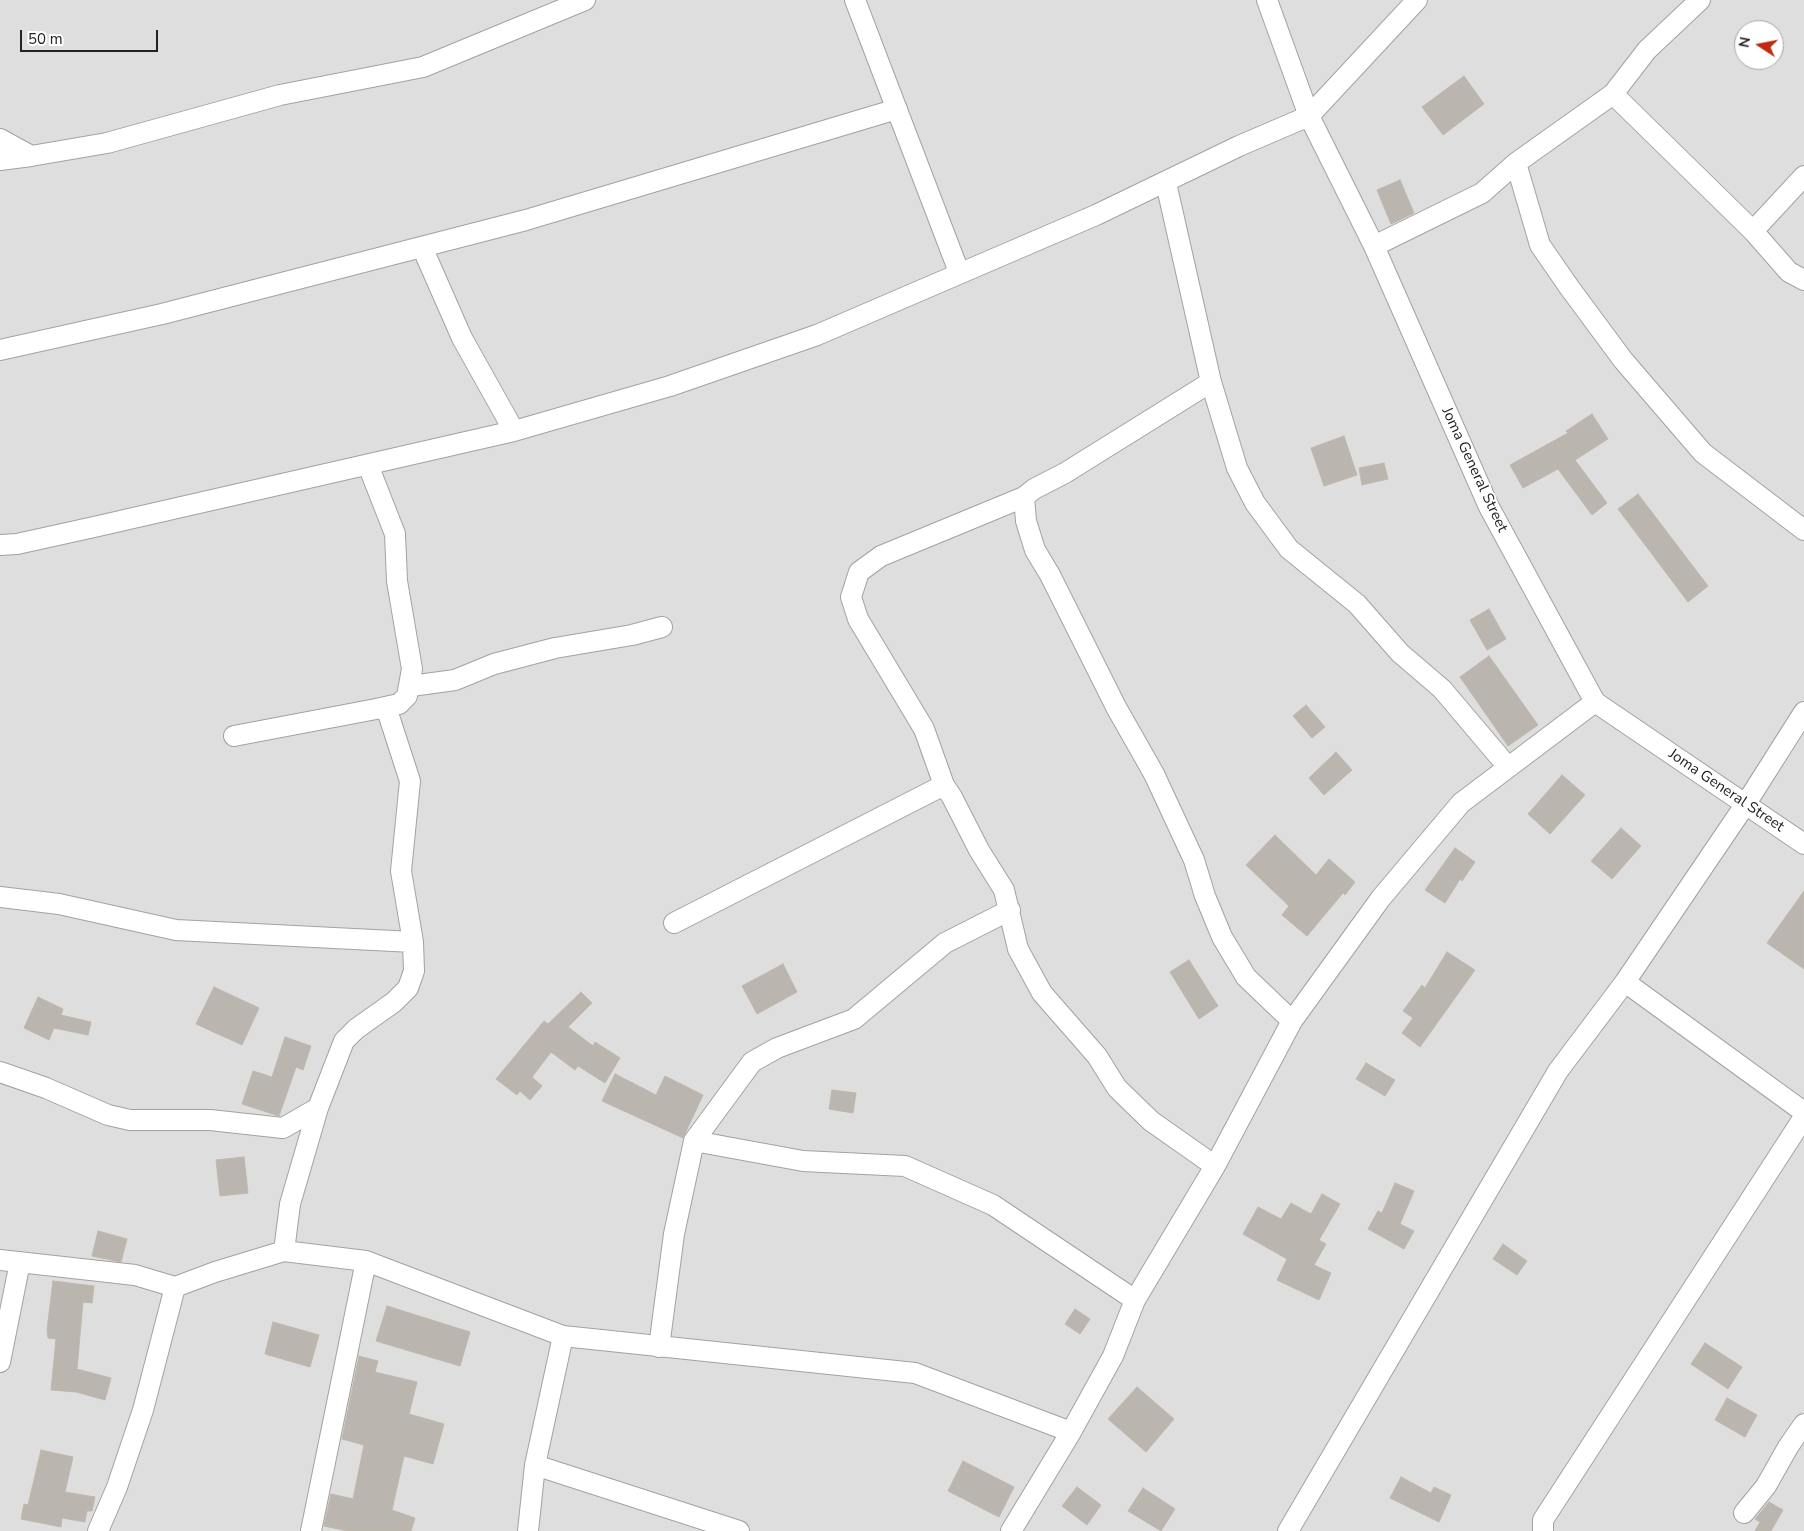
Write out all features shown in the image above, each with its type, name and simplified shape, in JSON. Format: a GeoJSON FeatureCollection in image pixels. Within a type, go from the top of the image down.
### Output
{"type":"FeatureCollection","features":[{"type":"Feature","properties":{"kind":"street"},"geometry":{"type":"LineString","coordinates":[[0,160],[107,143],[324,85],[371,78],[423,67],[584,0]]}},
{"type":"Feature","properties":{"kind":"street"},"geometry":{"type":"LineString","coordinates":[[854,0],[959,272]]}},
{"type":"Feature","properties":{"kind":"street","name":"Joma General Street"},"geometry":{"type":"LineString","coordinates":[[1267,0],[1310,116],[1374,246],[1489,507],[1595,702],[1804,844]]}},
{"type":"Feature","properties":{"kind":"street"},"geometry":{"type":"LineString","coordinates":[[0,545],[17,544],[85,529],[514,431],[670,386],[817,335],[959,272],[1096,215],[1166,183],[1239,146],[1310,116],[1417,0]]}},
{"type":"Feature","properties":{"kind":"street"},"geometry":{"type":"LineString","coordinates":[[1374,246],[1482,193],[1516,164],[1613,94],[1647,50],[1700,0]]}},
{"type":"Feature","properties":{"kind":"street"},"geometry":{"type":"LineString","coordinates":[[1613,94],[1753,231],[1789,272],[1804,280]]}},
{"type":"Feature","properties":{"kind":"street"},"geometry":{"type":"LineString","coordinates":[[0,350],[162,314],[526,220],[897,109]]}},
{"type":"Feature","properties":{"kind":"street"},"geometry":{"type":"LineString","coordinates":[[0,139],[30,156]]}},
{"type":"Feature","properties":{"kind":"street"},"geometry":{"type":"LineString","coordinates":[[1516,164],[1540,245],[1569,288],[1623,360],[1703,453],[1804,530]]}},
{"type":"Feature","properties":{"kind":"street"},"geometry":{"type":"LineString","coordinates":[[1753,231],[1804,176]]}},
{"type":"Feature","properties":{"kind":"street"},"geometry":{"type":"LineString","coordinates":[[1166,183],[1211,382],[1237,468],[1255,503],[1289,548],[1357,604],[1400,653],[1442,689],[1508,767]]}},
{"type":"Feature","properties":{"kind":"street"},"geometry":{"type":"LineString","coordinates":[[422,247],[462,338],[514,431]]}},
{"type":"Feature","properties":{"kind":"street"},"geometry":{"type":"LineString","coordinates":[[1211,382],[1066,473],[1034,489],[1024,497],[881,556],[859,572],[852,597],[858,618],[924,729],[944,785],[1004,890],[1018,950],[1042,993],[1097,1056],[1117,1088],[1150,1121],[1215,1166]]}},
{"type":"Feature","properties":{"kind":"street"},"geometry":{"type":"LineString","coordinates":[[234,736],[386,707],[398,704],[407,696],[411,686],[411,661],[397,581],[395,534],[368,465]]}},
{"type":"Feature","properties":{"kind":"street"},"geometry":{"type":"LineString","coordinates":[[1024,497],[1026,521],[1035,550],[1050,575],[1116,707],[1154,774],[1194,860],[1205,896],[1222,937],[1246,977],[1292,1021]]}},
{"type":"Feature","properties":{"kind":"street"},"geometry":{"type":"LineString","coordinates":[[411,686],[455,680],[494,664],[555,648],[632,635],[662,627]]}},
{"type":"Feature","properties":{"kind":"street"},"geometry":{"type":"LineString","coordinates":[[1011,1531],[1071,1432],[1113,1356],[1135,1300],[1215,1166],[1292,1021],[1381,898],[1461,803],[1595,702]]}},
{"type":"Feature","properties":{"kind":"street"},"geometry":{"type":"LineString","coordinates":[[284,1251],[290,1204],[318,1108],[344,1041],[356,1029],[394,1002],[408,988],[414,971],[413,942],[400,871],[410,781],[386,707]]}},
{"type":"Feature","properties":{"kind":"street"},"geometry":{"type":"LineString","coordinates":[[1288,1531],[1558,1071],[1625,982],[1745,805],[1804,712]]}},
{"type":"Feature","properties":{"kind":"street"},"geometry":{"type":"LineString","coordinates":[[674,923],[944,785]]}},
{"type":"Feature","properties":{"kind":"street"},"geometry":{"type":"LineString","coordinates":[[0,898],[59,904],[176,930],[413,942]]}},
{"type":"Feature","properties":{"kind":"street"},"geometry":{"type":"LineString","coordinates":[[659,1347],[674,1234],[694,1141],[752,1062],[777,1048],[854,1019],[945,943],[1010,910]]}},
{"type":"Feature","properties":{"kind":"street"},"geometry":{"type":"LineString","coordinates":[[1625,982],[1804,1112]]}},
{"type":"Feature","properties":{"kind":"street"},"geometry":{"type":"LineString","coordinates":[[0,1072],[46,1088],[108,1115],[130,1120],[210,1120],[283,1128],[318,1108]]}},
{"type":"Feature","properties":{"kind":"street"},"geometry":{"type":"LineString","coordinates":[[1543,1531],[1543,1520],[1804,1117]]}},
{"type":"Feature","properties":{"kind":"street"},"geometry":{"type":"LineString","coordinates":[[694,1141],[803,1161],[905,1166],[992,1205],[1135,1300]]}},
{"type":"Feature","properties":{"kind":"street"},"geometry":{"type":"LineString","coordinates":[[0,1260],[135,1275],[175,1287],[215,1272],[284,1251],[366,1261],[563,1336],[915,1373],[1071,1432]]}},
{"type":"Feature","properties":{"kind":"street"},"geometry":{"type":"LineString","coordinates":[[311,1531],[366,1261]]}},
{"type":"Feature","properties":{"kind":"street"},"geometry":{"type":"LineString","coordinates":[[0,1362],[20,1262]]}},
{"type":"Feature","properties":{"kind":"street"},"geometry":{"type":"LineString","coordinates":[[98,1531],[117,1487],[143,1410],[175,1287]]}},
{"type":"Feature","properties":{"kind":"street"},"geometry":{"type":"LineString","coordinates":[[528,1531],[535,1465],[563,1336]]}},
{"type":"Feature","properties":{"kind":"street"},"geometry":{"type":"LineString","coordinates":[[1744,1513],[1766,1486],[1788,1447],[1804,1424]]}},
{"type":"Feature","properties":{"kind":"street"},"geometry":{"type":"LineString","coordinates":[[535,1465],[739,1531]]}},
{"type":"Feature","properties":{"kind":"shaded area"},"geometry":{"type":"Polygon","coordinates":[[[0,0],[1804,0],[1804,1531],[0,1531],[0,0]]]}},
{"type":"Feature","properties":{"kind":"building"},"geometry":{"type":"Polygon","coordinates":[[[1464,76],[1484,104],[1443,135],[1422,107],[1464,76]]]}},
{"type":"Feature","properties":{"kind":"building"},"geometry":{"type":"Polygon","coordinates":[[[1400,180],[1414,213],[1391,224],[1377,190],[1400,180]]]}},
{"type":"Feature","properties":{"kind":"building"},"geometry":{"type":"Polygon","coordinates":[[[1592,414],[1608,439],[1575,460],[1607,503],[1592,515],[1558,469],[1523,488],[1510,465],[1568,433],[1566,431],[1592,414]]]}},
{"type":"Feature","properties":{"kind":"building"},"geometry":{"type":"Polygon","coordinates":[[[1344,436],[1357,475],[1324,486],[1311,448],[1344,436]]]}},
{"type":"Feature","properties":{"kind":"building"},"geometry":{"type":"Polygon","coordinates":[[[1384,463],[1388,479],[1362,485],[1359,468],[1384,463]]]}},
{"type":"Feature","properties":{"kind":"building"},"geometry":{"type":"Polygon","coordinates":[[[1638,494],[1708,586],[1688,602],[1618,509],[1638,494]]]}},
{"type":"Feature","properties":{"kind":"building"},"geometry":{"type":"Polygon","coordinates":[[[1489,609],[1506,639],[1487,650],[1470,620],[1489,609]]]}},
{"type":"Feature","properties":{"kind":"building"},"geometry":{"type":"Polygon","coordinates":[[[1489,656],[1538,725],[1508,746],[1460,677],[1489,656]]]}},
{"type":"Feature","properties":{"kind":"building"},"geometry":{"type":"Polygon","coordinates":[[[1306,705],[1325,727],[1312,738],[1293,716],[1306,705]]]}},
{"type":"Feature","properties":{"kind":"building"},"geometry":{"type":"Polygon","coordinates":[[[1336,752],[1352,770],[1324,795],[1309,778],[1336,752]]]}},
{"type":"Feature","properties":{"kind":"building"},"geometry":{"type":"Polygon","coordinates":[[[1562,775],[1585,795],[1550,834],[1528,814],[1562,775]]]}},
{"type":"Feature","properties":{"kind":"building"},"geometry":{"type":"Polygon","coordinates":[[[1621,828],[1641,846],[1612,879],[1591,861],[1621,828]]]}},
{"type":"Feature","properties":{"kind":"building"},"geometry":{"type":"Polygon","coordinates":[[[1275,835],[1316,875],[1329,859],[1355,882],[1345,895],[1343,893],[1307,936],[1282,915],[1289,906],[1246,865],[1275,835]]]}},
{"type":"Feature","properties":{"kind":"building"},"geometry":{"type":"Polygon","coordinates":[[[1455,848],[1475,862],[1462,881],[1460,879],[1445,903],[1425,890],[1455,848]]]}},
{"type":"Feature","properties":{"kind":"building"},"geometry":{"type":"Polygon","coordinates":[[[1804,891],[1804,969],[1767,943],[1804,891]]]}},
{"type":"Feature","properties":{"kind":"building"},"geometry":{"type":"Polygon","coordinates":[[[1447,952],[1475,970],[1420,1047],[1402,1033],[1413,1018],[1403,1011],[1422,985],[1425,988],[1447,952]]]}},
{"type":"Feature","properties":{"kind":"building"},"geometry":{"type":"Polygon","coordinates":[[[1189,960],[1218,1006],[1199,1019],[1170,972],[1189,960]]]}},
{"type":"Feature","properties":{"kind":"building"},"geometry":{"type":"Polygon","coordinates":[[[783,964],[797,992],[757,1014],[742,986],[783,964]]]}},
{"type":"Feature","properties":{"kind":"building"},"geometry":{"type":"Polygon","coordinates":[[[214,987],[259,1008],[242,1045],[196,1024],[214,987]]]}},
{"type":"Feature","properties":{"kind":"building"},"geometry":{"type":"Polygon","coordinates":[[[581,992],[592,1003],[568,1027],[593,1046],[595,1042],[620,1058],[605,1083],[578,1066],[575,1070],[551,1052],[532,1077],[542,1086],[530,1100],[520,1091],[517,1095],[496,1079],[544,1021],[548,1024],[581,992]]]}},
{"type":"Feature","properties":{"kind":"building"},"geometry":{"type":"Polygon","coordinates":[[[38,997],[63,1009],[61,1015],[91,1022],[88,1035],[54,1028],[49,1040],[24,1028],[38,997]]]}},
{"type":"Feature","properties":{"kind":"building"},"geometry":{"type":"Polygon","coordinates":[[[285,1037],[311,1046],[303,1070],[296,1067],[279,1116],[242,1104],[253,1071],[272,1077],[285,1037]]]}},
{"type":"Feature","properties":{"kind":"building"},"geometry":{"type":"Polygon","coordinates":[[[1366,1063],[1395,1080],[1385,1096],[1356,1079],[1366,1063]]]}},
{"type":"Feature","properties":{"kind":"building"},"geometry":{"type":"Polygon","coordinates":[[[615,1074],[656,1095],[665,1076],[703,1095],[683,1138],[602,1101],[615,1074]]]}},
{"type":"Feature","properties":{"kind":"building"},"geometry":{"type":"Polygon","coordinates":[[[832,1090],[856,1093],[853,1113],[829,1109],[832,1090]]]}},
{"type":"Feature","properties":{"kind":"building"},"geometry":{"type":"Polygon","coordinates":[[[244,1157],[248,1193],[220,1196],[216,1160],[244,1157]]]}},
{"type":"Feature","properties":{"kind":"building"},"geometry":{"type":"Polygon","coordinates":[[[1395,1183],[1414,1191],[1400,1224],[1414,1231],[1404,1249],[1368,1229],[1378,1211],[1382,1213],[1395,1183]]]}},
{"type":"Feature","properties":{"kind":"building"},"geometry":{"type":"Polygon","coordinates":[[[1322,1194],[1340,1204],[1319,1240],[1326,1244],[1314,1265],[1331,1273],[1319,1300],[1277,1280],[1287,1259],[1243,1234],[1258,1207],[1281,1219],[1291,1203],[1311,1214],[1322,1194]]]}},
{"type":"Feature","properties":{"kind":"building"},"geometry":{"type":"Polygon","coordinates":[[[98,1231],[127,1239],[121,1262],[92,1256],[98,1231]]]}},
{"type":"Feature","properties":{"kind":"building"},"geometry":{"type":"Polygon","coordinates":[[[1503,1244],[1527,1261],[1517,1275],[1493,1259],[1503,1244]]]}},
{"type":"Feature","properties":{"kind":"building"},"geometry":{"type":"Polygon","coordinates":[[[53,1281],[94,1286],[92,1303],[83,1302],[77,1369],[111,1378],[105,1400],[76,1392],[51,1390],[56,1339],[48,1338],[47,1330],[53,1281]]]}},
{"type":"Feature","properties":{"kind":"building"},"geometry":{"type":"Polygon","coordinates":[[[387,1306],[470,1332],[460,1366],[376,1341],[387,1306]]]}},
{"type":"Feature","properties":{"kind":"building"},"geometry":{"type":"Polygon","coordinates":[[[1075,1309],[1090,1319],[1080,1334],[1065,1324],[1075,1309]]]}},
{"type":"Feature","properties":{"kind":"building"},"geometry":{"type":"Polygon","coordinates":[[[273,1322],[319,1335],[310,1367],[265,1354],[273,1322]]]}},
{"type":"Feature","properties":{"kind":"building"},"geometry":{"type":"Polygon","coordinates":[[[1705,1343],[1742,1367],[1728,1389],[1691,1364],[1705,1343]]]}},
{"type":"Feature","properties":{"kind":"building"},"geometry":{"type":"Polygon","coordinates":[[[359,1356],[378,1361],[375,1372],[417,1382],[409,1414],[444,1424],[433,1464],[404,1456],[392,1510],[415,1518],[411,1531],[348,1531],[324,1526],[331,1494],[353,1499],[364,1445],[342,1439],[359,1356]]]}},
{"type":"Feature","properties":{"kind":"building"},"geometry":{"type":"Polygon","coordinates":[[[1137,1387],[1174,1419],[1146,1452],[1108,1419],[1137,1387]]]}},
{"type":"Feature","properties":{"kind":"building"},"geometry":{"type":"Polygon","coordinates":[[[1727,1398],[1757,1415],[1745,1437],[1715,1420],[1727,1398]]]}},
{"type":"Feature","properties":{"kind":"building"},"geometry":{"type":"Polygon","coordinates":[[[41,1450],[73,1457],[65,1492],[95,1497],[92,1511],[87,1511],[85,1522],[62,1518],[61,1527],[21,1519],[24,1504],[28,1505],[41,1450]]]}},
{"type":"Feature","properties":{"kind":"building"},"geometry":{"type":"Polygon","coordinates":[[[963,1461],[1014,1487],[999,1517],[948,1491],[963,1461]]]}},
{"type":"Feature","properties":{"kind":"building"},"geometry":{"type":"Polygon","coordinates":[[[1401,1477],[1431,1493],[1434,1487],[1451,1495],[1439,1522],[1390,1498],[1401,1477]]]}},
{"type":"Feature","properties":{"kind":"building"},"geometry":{"type":"Polygon","coordinates":[[[1077,1487],[1101,1505],[1087,1525],[1062,1506],[1077,1487]]]}},
{"type":"Feature","properties":{"kind":"building"},"geometry":{"type":"Polygon","coordinates":[[[1143,1488],[1175,1509],[1161,1531],[1128,1511],[1143,1488]]]}},
{"type":"Feature","properties":{"kind":"building"},"geometry":{"type":"Polygon","coordinates":[[[1769,1502],[1783,1510],[1771,1531],[1755,1531],[1760,1522],[1755,1519],[1769,1502]]]}}]}
